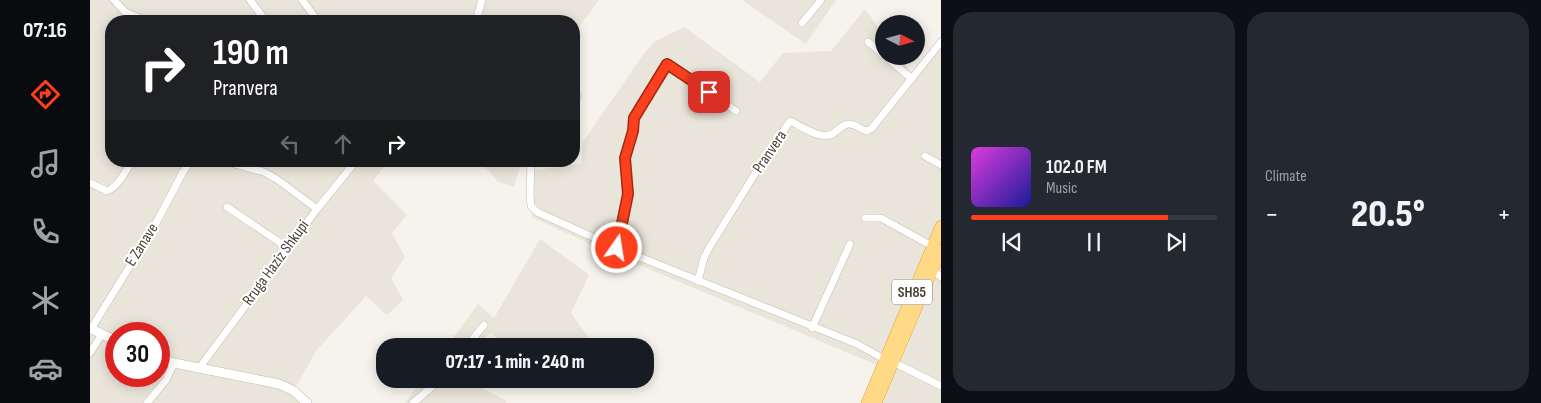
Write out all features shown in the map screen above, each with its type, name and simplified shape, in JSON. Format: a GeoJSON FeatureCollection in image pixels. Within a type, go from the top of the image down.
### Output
{"type":"FeatureCollection","features":[{"type":"Feature","properties":{"kind":"highway","name":"SH85"},"geometry":{"type":"LineString","coordinates":[[876,403],[889,360],[936,248],[941,226]]}},
{"type":"Feature","properties":{"kind":"highway","name":"SH85"},"geometry":{"type":"LineString","coordinates":[[867,403],[937,273],[936,248]]}},
{"type":"Feature","properties":{"kind":"street"},"geometry":{"type":"LineString","coordinates":[[114,0],[125,12],[132,15]]}},
{"type":"Feature","properties":{"kind":"street"},"geometry":{"type":"LineString","coordinates":[[250,0],[261,15]]}},
{"type":"Feature","properties":{"kind":"street"},"geometry":{"type":"LineString","coordinates":[[302,0],[313,15]]}},
{"type":"Feature","properties":{"kind":"street"},"geometry":{"type":"LineString","coordinates":[[478,15],[482,0]]}},
{"type":"Feature","properties":{"kind":"street"},"geometry":{"type":"LineString","coordinates":[[802,23],[821,0]]}},
{"type":"Feature","properties":{"kind":"street"},"geometry":{"type":"LineString","coordinates":[[868,42],[875,48]]}},
{"type":"Feature","properties":{"kind":"street","name":"Pranvera"},"geometry":{"type":"LineString","coordinates":[[698,281],[704,258],[709,248],[790,121],[826,136],[844,125],[850,124],[867,131],[872,128],[941,42]]}},
{"type":"Feature","properties":{"kind":"street"},"geometry":{"type":"LineString","coordinates":[[617,248],[628,194],[625,158],[633,131],[634,118],[667,64],[736,111]]}},
{"type":"Feature","properties":{"kind":"street"},"geometry":{"type":"LineString","coordinates":[[896,65],[912,79]]}},
{"type":"Feature","properties":{"kind":"street"},"geometry":{"type":"LineString","coordinates":[[925,156],[941,165]]}},
{"type":"Feature","properties":{"kind":"street"},"geometry":{"type":"LineString","coordinates":[[90,183],[107,191],[112,189],[128,167]]}},
{"type":"Feature","properties":{"kind":"street","name":"E Zanave"},"geometry":{"type":"LineString","coordinates":[[91,328],[154,227],[187,167]]}},
{"type":"Feature","properties":{"kind":"street"},"geometry":{"type":"LineString","coordinates":[[246,167],[264,172],[278,180],[317,209]]}},
{"type":"Feature","properties":{"kind":"street","name":"Rruga Haziz Shkupi"},"geometry":{"type":"LineString","coordinates":[[200,367],[317,209],[351,167]]}},
{"type":"Feature","properties":{"kind":"street"},"geometry":{"type":"LineString","coordinates":[[531,167],[531,206],[537,212],[617,248],[812,328],[857,344],[941,386]]}},
{"type":"Feature","properties":{"kind":"street"},"geometry":{"type":"LineString","coordinates":[[227,207],[288,248]]}},
{"type":"Feature","properties":{"kind":"street"},"geometry":{"type":"LineString","coordinates":[[865,218],[881,218],[936,248]]}},
{"type":"Feature","properties":{"kind":"street"},"geometry":{"type":"LineString","coordinates":[[812,328],[850,244]]}},
{"type":"Feature","properties":{"kind":"street"},"geometry":{"type":"LineString","coordinates":[[473,338],[484,325]]}},
{"type":"Feature","properties":{"kind":"street"},"geometry":{"type":"LineString","coordinates":[[91,328],[105,336]]}},
{"type":"Feature","properties":{"kind":"street"},"geometry":{"type":"LineString","coordinates":[[90,353],[102,334]]}},
{"type":"Feature","properties":{"kind":"street"},"geometry":{"type":"LineString","coordinates":[[170,362],[280,384],[294,392],[307,403]]}},
{"type":"Feature","properties":{"kind":"street"},"geometry":{"type":"LineString","coordinates":[[147,403],[166,380],[174,363]]}},
{"type":"Feature","properties":{"kind":"street"},"geometry":{"type":"LineString","coordinates":[[413,403],[430,388]]}},
{"type":"Feature","properties":{"kind":"shaded area"},"geometry":{"type":"Polygon","coordinates":[[[90,0],[599,0],[580,25],[580,15],[105,15],[105,167],[384,167],[373,181],[407,215],[392,233],[405,257],[391,278],[403,300],[387,315],[366,296],[316,351],[294,390],[309,403],[90,403],[90,0]]]}},
{"type":"Feature","properties":{"kind":"shaded area"},"geometry":{"type":"Polygon","coordinates":[[[742,0],[836,0],[806,44],[742,0]]]}},
{"type":"Feature","properties":{"kind":"shaded area"},"geometry":{"type":"Polygon","coordinates":[[[865,9],[875,23],[875,65],[906,65],[912,74],[919,65],[925,65],[925,57],[941,36],[941,234],[884,368],[601,249],[532,217],[529,171],[559,167],[580,167],[583,142],[654,42],[684,27],[760,82],[783,53],[831,51],[865,9]]]}},
{"type":"Feature","properties":{"kind":"shaded area"},"geometry":{"type":"Polygon","coordinates":[[[580,92],[583,95],[580,103],[580,92]]]}},
{"type":"Feature","properties":{"kind":"shaded area"},"geometry":{"type":"Polygon","coordinates":[[[485,167],[520,167],[514,187],[498,182],[485,167]]]}},
{"type":"Feature","properties":{"kind":"shaded area"},"geometry":{"type":"Polygon","coordinates":[[[540,239],[589,275],[571,313],[589,338],[497,338],[490,333],[485,338],[453,338],[478,304],[494,318],[540,239]]]}},
{"type":"Feature","properties":{"kind":"shaded area"},"geometry":{"type":"Polygon","coordinates":[[[941,267],[941,403],[883,403],[941,267]]]}},
{"type":"Feature","properties":{"kind":"shaded area"},"geometry":{"type":"Polygon","coordinates":[[[416,388],[482,388],[507,401],[506,403],[405,403],[416,388]]]}},
{"type":"Feature","properties":{"kind":"route"},"geometry":{"type":"LineString","coordinates":[[617,248],[628,194],[625,158],[633,131],[634,118],[639,108],[667,64],[709,92]]}}]}
